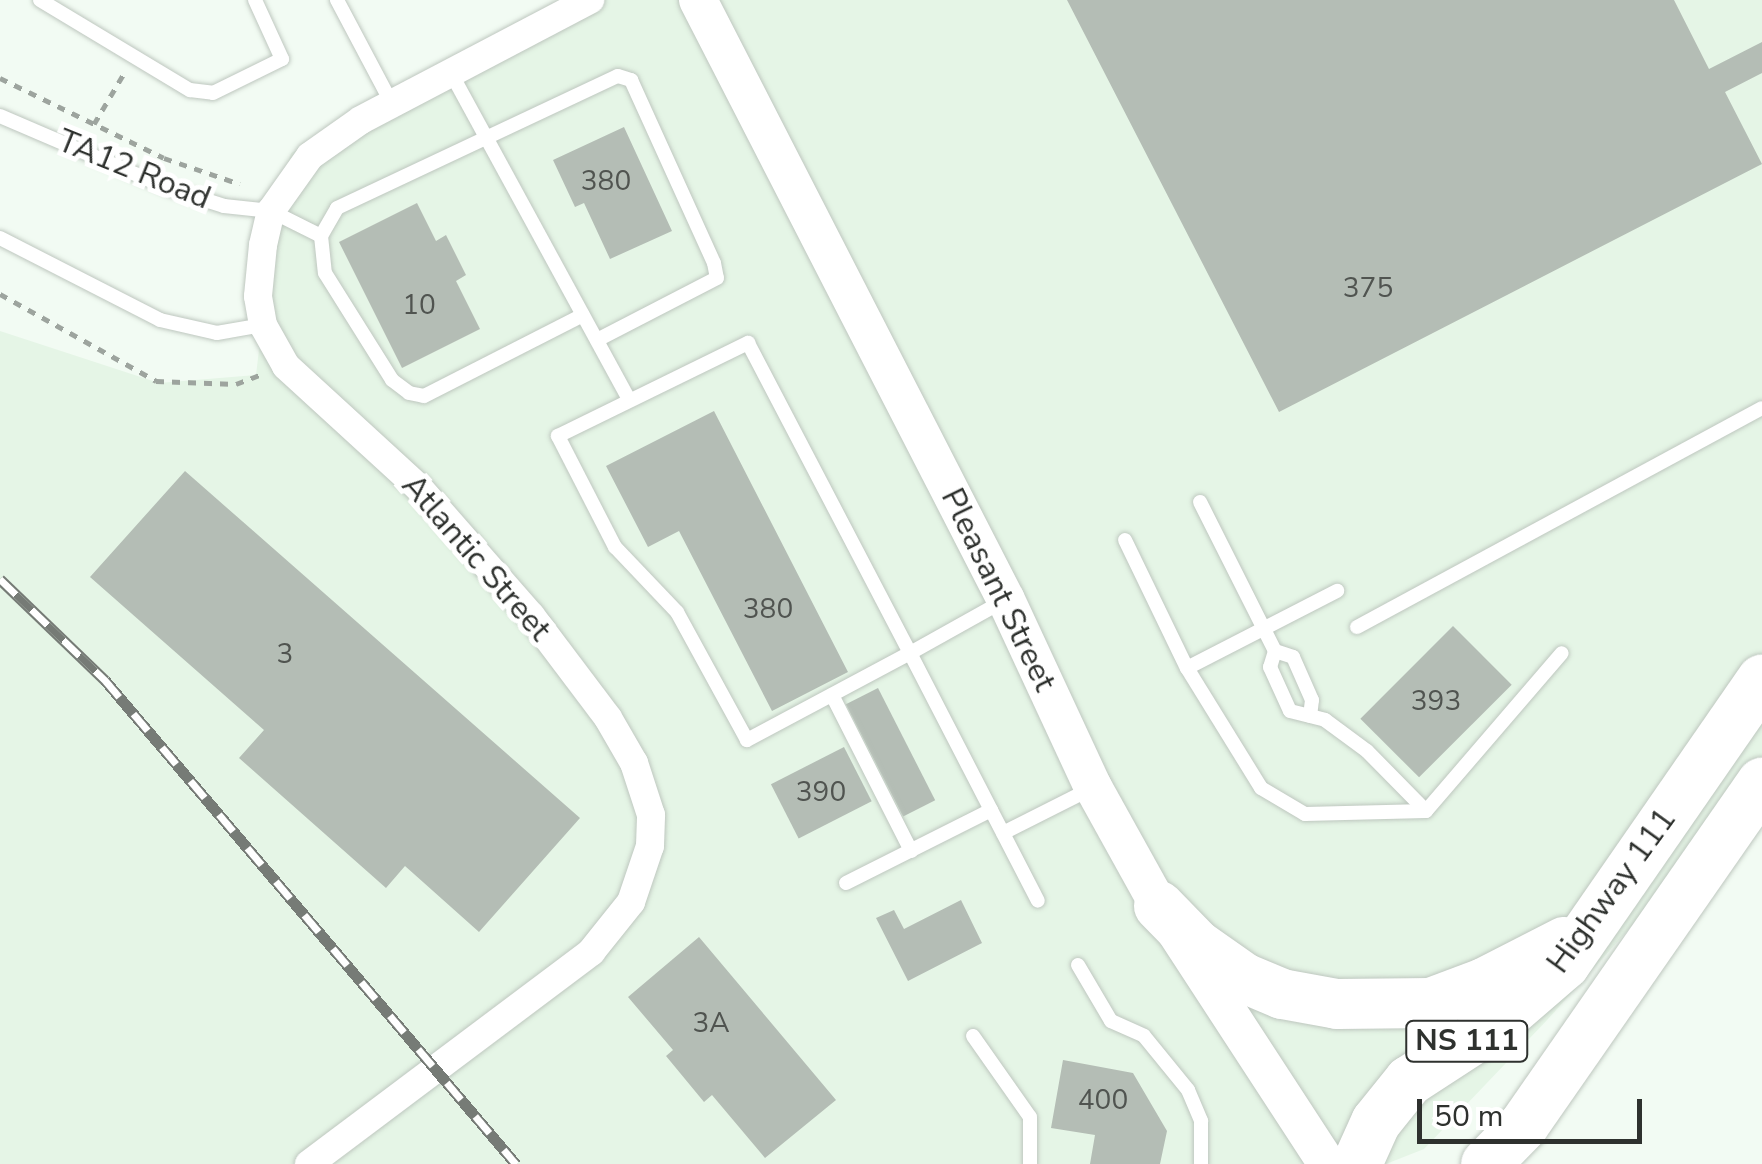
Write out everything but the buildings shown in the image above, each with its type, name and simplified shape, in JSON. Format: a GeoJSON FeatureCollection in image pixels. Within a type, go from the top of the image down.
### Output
{"type":"FeatureCollection","features":[{"type":"Feature","properties":{"kind":"highway","name":"Highway 111"},"geometry":{"type":"LineString","coordinates":[[1357,1164],[1376,1122],[1409,1081],[1518,1007],[1565,964],[1762,679]]}},
{"type":"Feature","properties":{"kind":"highway","name":"Highway 111"},"geometry":{"type":"LineString","coordinates":[[1486,1164],[1524,1125],[1762,782]]}},
{"type":"Feature","properties":{"kind":"highway"},"geometry":{"type":"LineString","coordinates":[[1159,906],[1197,945],[1244,978],[1282,994],[1356,1006],[1449,998],[1590,928]]}},
{"type":"Feature","properties":{"kind":"highway"},"geometry":{"type":"LineString","coordinates":[[1530,1164],[1570,1058]]}},
{"type":"Feature","properties":{"kind":"main road","name":"Pleasant Street"},"geometry":{"type":"LineString","coordinates":[[698,0],[1006,600],[1093,788],[1159,906],[1328,1164]]}},
{"type":"Feature","properties":{"kind":"street","name":"Atlantic Street"},"geometry":{"type":"LineString","coordinates":[[309,1164],[591,952],[631,902],[650,846],[651,815],[634,763],[532,616],[418,487],[286,366],[263,325],[258,267],[277,203],[310,156],[392,104],[590,0]]}},
{"type":"Feature","properties":{"kind":"lane"},"geometry":{"type":"LineString","coordinates":[[40,0],[190,90],[213,93],[282,59],[254,0]]}},
{"type":"Feature","properties":{"kind":"lane"},"geometry":{"type":"LineString","coordinates":[[337,0],[392,104]]}},
{"type":"Feature","properties":{"kind":"lane"},"geometry":{"type":"LineString","coordinates":[[452,73],[629,400]]}},
{"type":"Feature","properties":{"kind":"lane"},"geometry":{"type":"LineString","coordinates":[[582,314],[424,396],[409,393],[392,380],[326,273],[321,236],[337,208],[618,76],[631,80],[714,263],[716,278],[596,340]]}},
{"type":"Feature","properties":{"kind":"lane","name":"TA12 Road"},"geometry":{"type":"LineString","coordinates":[[0,116],[168,188],[224,206],[277,203]]}},
{"type":"Feature","properties":{"kind":"lane"},"geometry":{"type":"LineString","coordinates":[[277,203],[321,236]]}},
{"type":"Feature","properties":{"kind":"lane"},"geometry":{"type":"LineString","coordinates":[[0,238],[160,320],[218,332],[263,325]]}},
{"type":"Feature","properties":{"kind":"lane"},"geometry":{"type":"LineString","coordinates":[[1006,600],[910,654],[747,740],[677,612],[615,547],[558,436],[748,343],[910,654],[991,810],[1038,900]]}},
{"type":"Feature","properties":{"kind":"lane"},"geometry":{"type":"LineString","coordinates":[[1357,627],[1762,408]]}},
{"type":"Feature","properties":{"kind":"lane"},"geometry":{"type":"LineString","coordinates":[[1200,502],[1275,651],[1293,657],[1312,700],[1310,716]]}},
{"type":"Feature","properties":{"kind":"lane"},"geometry":{"type":"LineString","coordinates":[[1125,540],[1187,668],[1261,788],[1305,814],[1426,811],[1562,652]]}},
{"type":"Feature","properties":{"kind":"lane"},"geometry":{"type":"LineString","coordinates":[[1187,668],[1337,591]]}},
{"type":"Feature","properties":{"kind":"lane"},"geometry":{"type":"LineString","coordinates":[[1275,651],[1270,668],[1290,711],[1324,720],[1366,751],[1426,811]]}},
{"type":"Feature","properties":{"kind":"lane"},"geometry":{"type":"LineString","coordinates":[[832,695],[910,850]]}},
{"type":"Feature","properties":{"kind":"lane"},"geometry":{"type":"LineString","coordinates":[[1003,833],[1093,788]]}},
{"type":"Feature","properties":{"kind":"lane"},"geometry":{"type":"LineString","coordinates":[[846,883],[991,810]]}},
{"type":"Feature","properties":{"kind":"lane"},"geometry":{"type":"LineString","coordinates":[[1078,965],[1111,1021],[1144,1036],[1188,1090],[1201,1120],[1201,1164]]}},
{"type":"Feature","properties":{"kind":"lane"},"geometry":{"type":"LineString","coordinates":[[973,1036],[1030,1117],[1030,1164]]}},
{"type":"Feature","properties":{"kind":"path"},"geometry":{"type":"LineString","coordinates":[[94,124],[134,57]]}},
{"type":"Feature","properties":{"kind":"path"},"geometry":{"type":"LineString","coordinates":[[0,78],[164,158],[277,203]]}},
{"type":"Feature","properties":{"kind":"path"},"geometry":{"type":"LineString","coordinates":[[0,294],[156,381],[236,384],[286,366]]}},
{"type":"Feature","properties":{"kind":"shaded area"},"geometry":{"type":"Polygon","coordinates":[[[595,0],[1762,0],[1762,781],[1548,1019],[1424,1149],[1386,1164],[0,1164],[0,331],[159,383],[256,375],[261,333],[261,253],[291,153],[595,0]]]}},
{"type":"Feature","properties":{"kind":"railway"},"geometry":{"type":"LineString","coordinates":[[0,579],[105,680],[516,1164]]}}]}
